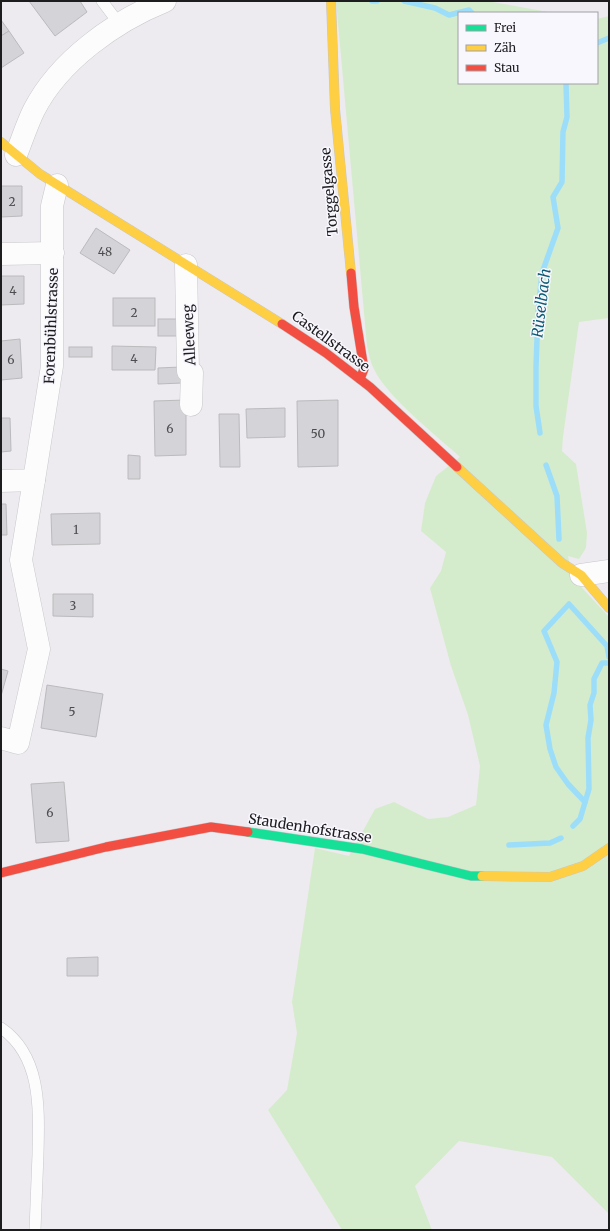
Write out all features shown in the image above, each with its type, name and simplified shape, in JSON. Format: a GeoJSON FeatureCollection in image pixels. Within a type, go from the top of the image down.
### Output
{"type":"FeatureCollection","features":[{"type":"Feature","properties":{"kind":"street"},"geometry":{"type":"LineString","coordinates":[[8,149],[59,72],[89,46],[120,25],[166,1]]}},
{"type":"Feature","properties":{"kind":"street","name":"Torggelgasse"},"geometry":{"type":"LineString","coordinates":[[331,1],[331,34],[336,117],[354,307],[364,369],[360,379]]}},
{"type":"Feature","properties":{"kind":"street","name":"Castellstrasse"},"geometry":{"type":"LineString","coordinates":[[8,149],[57,185],[272,317],[360,379],[562,563],[581,575],[609,608]]}},
{"type":"Feature","properties":{"kind":"street","name":"Forenbühlstrasse"},"geometry":{"type":"LineString","coordinates":[[1,738],[18,743],[39,649],[20,560],[52,366],[52,206],[57,185]]}},
{"type":"Feature","properties":{"kind":"street"},"geometry":{"type":"LineString","coordinates":[[1,254],[53,253]]}},
{"type":"Feature","properties":{"kind":"street","name":"Alleeweg"},"geometry":{"type":"LineString","coordinates":[[186,265],[188,372],[192,372],[191,405]]}},
{"type":"Feature","properties":{"kind":"street"},"geometry":{"type":"LineString","coordinates":[[1,481],[34,480]]}},
{"type":"Feature","properties":{"kind":"street"},"geometry":{"type":"LineString","coordinates":[[581,575],[609,571]]}},
{"type":"Feature","properties":{"kind":"street","name":"Staudenhofstrasse"},"geometry":{"type":"LineString","coordinates":[[1,873],[106,847],[211,827],[362,849],[471,876],[550,877],[583,866],[609,848]]}},
{"type":"Feature","properties":{"kind":"lane"},"geometry":{"type":"LineString","coordinates":[[102,1],[120,25]]}},
{"type":"Feature","properties":{"kind":"lane"},"geometry":{"type":"LineString","coordinates":[[1,1028],[19,1045],[24,1054],[36,1088],[38,1132],[35,1230]]}},
{"type":"Feature","properties":{"kind":"green space"},"geometry":{"type":"Polygon","coordinates":[[[336,1],[487,1],[548,12],[458,12],[458,84],[598,84],[598,19],[609,16],[609,318],[579,322],[562,451],[576,464],[587,533],[586,548],[579,559],[568,556],[573,578],[609,617],[609,1214],[552,1157],[459,1141],[415,1186],[432,1230],[342,1230],[268,1110],[287,1090],[297,1033],[292,1002],[315,848],[349,856],[375,809],[394,802],[428,819],[448,817],[476,805],[480,766],[468,715],[451,666],[430,588],[441,571],[446,552],[421,531],[425,503],[436,476],[460,457],[400,403],[389,391],[380,380],[373,366],[367,346],[336,1]]]}},
{"type":"Feature","properties":{"kind":"building"},"geometry":{"type":"Polygon","coordinates":[[[29,1],[80,1],[87,12],[55,36],[29,1]]]}},
{"type":"Feature","properties":{"kind":"building"},"geometry":{"type":"Polygon","coordinates":[[[1,20],[9,31],[1,36],[1,20]]]}},
{"type":"Feature","properties":{"kind":"building"},"geometry":{"type":"Polygon","coordinates":[[[9,31],[24,53],[1,68],[1,36],[9,31]]]}},
{"type":"Feature","properties":{"kind":"building"},"geometry":{"type":"Polygon","coordinates":[[[1,186],[22,186],[22,216],[1,217],[1,186]]]}},
{"type":"Feature","properties":{"kind":"building"},"geometry":{"type":"Polygon","coordinates":[[[96,228],[130,250],[114,274],[80,253],[96,228]]]}},
{"type":"Feature","properties":{"kind":"building"},"geometry":{"type":"Polygon","coordinates":[[[1,276],[24,276],[24,304],[1,305],[1,276]]]}},
{"type":"Feature","properties":{"kind":"building"},"geometry":{"type":"Polygon","coordinates":[[[113,298],[155,298],[155,326],[113,326],[113,298]]]}},
{"type":"Feature","properties":{"kind":"building"},"geometry":{"type":"Polygon","coordinates":[[[158,319],[180,319],[180,336],[158,336],[158,319]]]}},
{"type":"Feature","properties":{"kind":"building"},"geometry":{"type":"Polygon","coordinates":[[[20,339],[22,378],[1,380],[1,341],[20,339]]]}},
{"type":"Feature","properties":{"kind":"building"},"geometry":{"type":"Polygon","coordinates":[[[112,346],[156,347],[155,370],[112,370],[112,346]]]}},
{"type":"Feature","properties":{"kind":"building"},"geometry":{"type":"Polygon","coordinates":[[[69,347],[92,347],[92,357],[69,357],[69,347]]]}},
{"type":"Feature","properties":{"kind":"building"},"geometry":{"type":"Polygon","coordinates":[[[181,367],[182,383],[158,384],[158,368],[181,367]]]}},
{"type":"Feature","properties":{"kind":"building"},"geometry":{"type":"Polygon","coordinates":[[[186,400],[186,455],[155,456],[154,401],[186,400]]]}},
{"type":"Feature","properties":{"kind":"building"},"geometry":{"type":"Polygon","coordinates":[[[338,400],[338,466],[298,467],[297,401],[338,400]]]}},
{"type":"Feature","properties":{"kind":"building"},"geometry":{"type":"Polygon","coordinates":[[[285,408],[285,437],[247,438],[246,409],[285,408]]]}},
{"type":"Feature","properties":{"kind":"building"},"geometry":{"type":"Polygon","coordinates":[[[219,414],[239,414],[240,467],[220,467],[219,414]]]}},
{"type":"Feature","properties":{"kind":"building"},"geometry":{"type":"Polygon","coordinates":[[[1,418],[10,418],[11,451],[1,452],[1,418]]]}},
{"type":"Feature","properties":{"kind":"building"},"geometry":{"type":"Polygon","coordinates":[[[128,455],[140,456],[140,479],[128,479],[128,455]]]}},
{"type":"Feature","properties":{"kind":"building"},"geometry":{"type":"Polygon","coordinates":[[[1,504],[6,504],[7,535],[1,535],[1,504]]]}},
{"type":"Feature","properties":{"kind":"building"},"geometry":{"type":"Polygon","coordinates":[[[100,513],[100,544],[52,545],[51,514],[100,513]]]}},
{"type":"Feature","properties":{"kind":"building"},"geometry":{"type":"Polygon","coordinates":[[[53,594],[93,594],[93,617],[53,616],[53,594]]]}},
{"type":"Feature","properties":{"kind":"building"},"geometry":{"type":"Polygon","coordinates":[[[1,669],[8,671],[1,696],[1,669]]]}},
{"type":"Feature","properties":{"kind":"building"},"geometry":{"type":"Polygon","coordinates":[[[47,685],[103,694],[96,737],[41,728],[47,685]]]}},
{"type":"Feature","properties":{"kind":"building"},"geometry":{"type":"Polygon","coordinates":[[[64,782],[69,841],[36,843],[31,784],[64,782]]]}},
{"type":"Feature","properties":{"kind":"building"},"geometry":{"type":"Polygon","coordinates":[[[98,957],[98,976],[67,976],[67,958],[98,957]]]}},
{"type":"Feature","properties":{"kind":"waterway"},"geometry":{"type":"LineString","coordinates":[[372,1],[377,1]]}},
{"type":"Feature","properties":{"kind":"waterway"},"geometry":{"type":"LineString","coordinates":[[404,1],[435,8],[449,15],[458,13]]}},
{"type":"Feature","properties":{"kind":"waterway"},"geometry":{"type":"LineString","coordinates":[[461,12],[469,10],[471,12]]}},
{"type":"Feature","properties":{"kind":"waterway","name":"Rüselbach"},"geometry":{"type":"LineString","coordinates":[[598,43],[609,38]]}},
{"type":"Feature","properties":{"kind":"waterway","name":"Rüselbach"},"geometry":{"type":"LineString","coordinates":[[540,433],[536,406],[538,312],[542,273],[558,228],[553,197],[562,182],[563,132],[567,117],[566,84]]}},
{"type":"Feature","properties":{"kind":"waterway"},"geometry":{"type":"LineString","coordinates":[[546,465],[557,496],[559,539]]}},
{"type":"Feature","properties":{"kind":"waterway"},"geometry":{"type":"LineString","coordinates":[[585,802],[568,784],[556,767],[550,749],[546,725],[554,693],[557,662],[544,631],[569,604],[607,646],[609,657]]}},
{"type":"Feature","properties":{"kind":"waterway"},"geometry":{"type":"LineString","coordinates":[[573,826],[580,819],[589,789],[588,738],[591,720],[590,705],[594,693],[594,679],[602,663],[609,663]]}},
{"type":"Feature","properties":{"kind":"waterway"},"geometry":{"type":"LineString","coordinates":[[509,845],[550,843],[561,838]]}},
{"type":"Feature","properties":{"kind":"traffic: fast"},"geometry":{"type":"LineString","coordinates":[[248,832],[362,849],[471,876],[482,876]]}},
{"type":"Feature","properties":{"kind":"traffic: slow"},"geometry":{"type":"LineString","coordinates":[[331,1],[335,109],[351,273]]}},
{"type":"Feature","properties":{"kind":"traffic: slow"},"geometry":{"type":"LineString","coordinates":[[1,142],[40,174],[282,324]]}},
{"type":"Feature","properties":{"kind":"traffic: slow"},"geometry":{"type":"LineString","coordinates":[[457,467],[562,563],[581,575],[609,608]]}},
{"type":"Feature","properties":{"kind":"traffic: slow"},"geometry":{"type":"LineString","coordinates":[[482,876],[550,877],[583,866],[609,848]]}},
{"type":"Feature","properties":{"kind":"traffic: jam"},"geometry":{"type":"LineString","coordinates":[[351,273],[354,307],[364,369],[360,379]]}},
{"type":"Feature","properties":{"kind":"traffic: jam"},"geometry":{"type":"LineString","coordinates":[[282,324],[326,353],[370,387],[457,467]]}},
{"type":"Feature","properties":{"kind":"traffic: jam"},"geometry":{"type":"LineString","coordinates":[[1,873],[106,847],[211,827],[248,832]]}}]}
